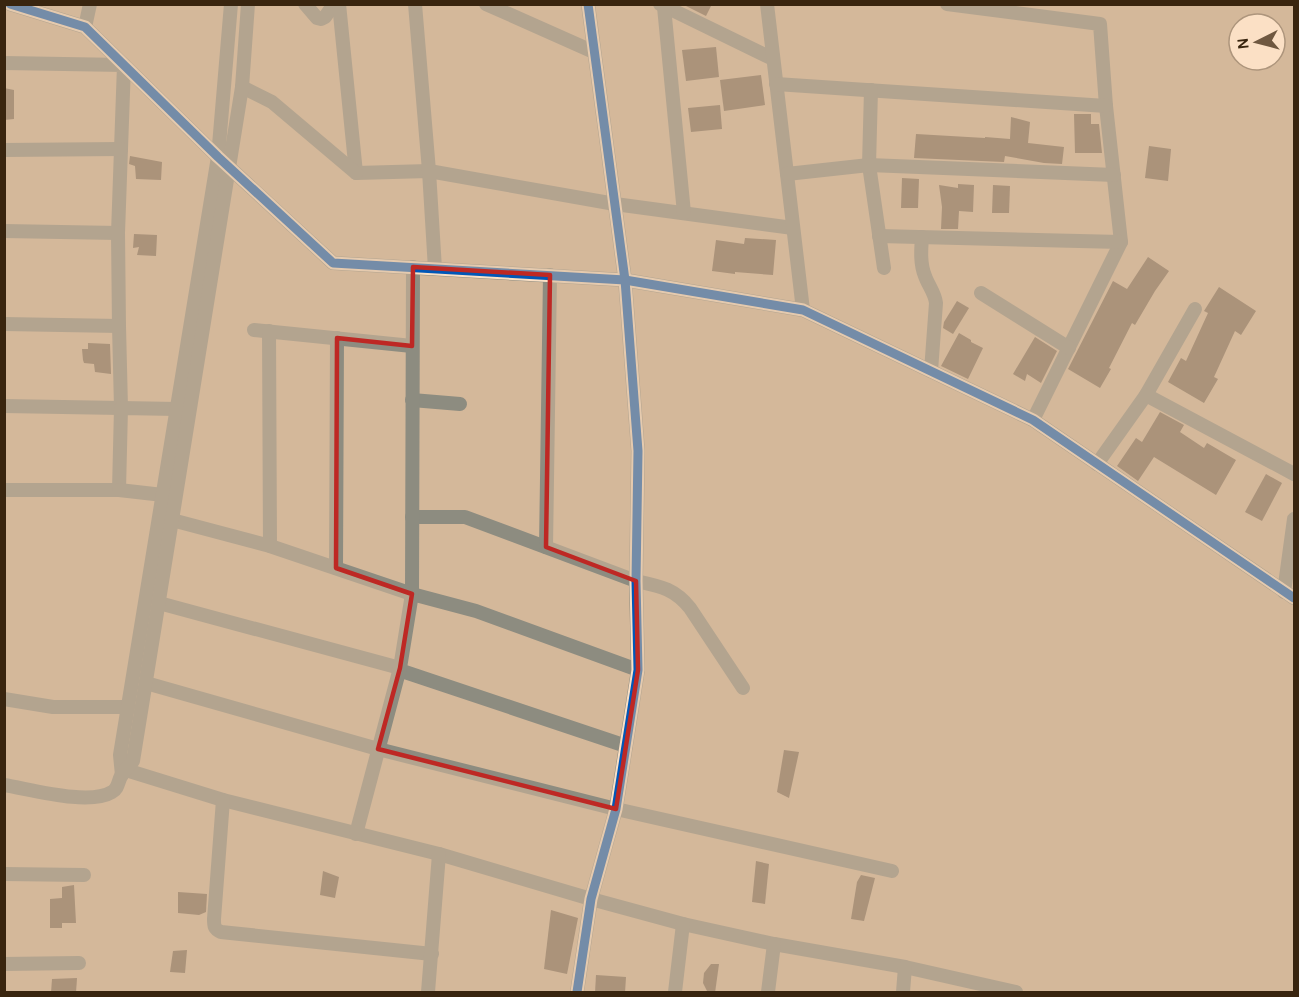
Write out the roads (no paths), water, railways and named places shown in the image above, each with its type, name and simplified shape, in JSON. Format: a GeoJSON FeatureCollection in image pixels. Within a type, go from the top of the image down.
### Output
{"type":"FeatureCollection","features":[{"type":"Feature","properties":{"kind":"street"},"geometry":{"type":"LineString","coordinates":[[10,4],[85,27],[223,161],[333,263],[625,280],[803,310],[1033,420],[1289,595]]}},
{"type":"Feature","properties":{"kind":"street"},"geometry":{"type":"LineString","coordinates":[[85,27],[90,4]]}},
{"type":"Feature","properties":{"kind":"street"},"geometry":{"type":"LineString","coordinates":[[4,785],[70,797],[100,797],[111,793],[133,774],[133,761],[172,520],[223,161],[231,4]]}},
{"type":"Feature","properties":{"kind":"street"},"geometry":{"type":"LineString","coordinates":[[248,4],[242,87],[223,161],[177,409],[120,755],[133,774],[223,800],[439,854],[683,924],[774,944],[905,967],[1016,992]]}},
{"type":"Feature","properties":{"kind":"street"},"geometry":{"type":"LineString","coordinates":[[305,4],[315,16],[321,19],[334,4]]}},
{"type":"Feature","properties":{"kind":"street"},"geometry":{"type":"LineString","coordinates":[[339,4],[356,173]]}},
{"type":"Feature","properties":{"kind":"street"},"geometry":{"type":"LineString","coordinates":[[415,4],[435,269]]}},
{"type":"Feature","properties":{"kind":"street"},"geometry":{"type":"LineString","coordinates":[[486,4],[594,52]]}},
{"type":"Feature","properties":{"kind":"street"},"geometry":{"type":"LineString","coordinates":[[577,993],[591,899],[616,809],[638,670],[636,581],[638,451],[625,280],[588,4]]}},
{"type":"Feature","properties":{"kind":"street"},"geometry":{"type":"LineString","coordinates":[[767,4],[803,310]]}},
{"type":"Feature","properties":{"kind":"street"},"geometry":{"type":"LineString","coordinates":[[947,4],[1100,24],[1106,106],[1121,242],[1033,420]]}},
{"type":"Feature","properties":{"kind":"street"},"geometry":{"type":"LineString","coordinates":[[662,6],[773,59]]}},
{"type":"Feature","properties":{"kind":"street"},"geometry":{"type":"LineString","coordinates":[[662,6],[684,213]]}},
{"type":"Feature","properties":{"kind":"street"},"geometry":{"type":"LineString","coordinates":[[4,63],[124,65]]}},
{"type":"Feature","properties":{"kind":"street"},"geometry":{"type":"LineString","coordinates":[[119,490],[121,408],[118,233],[124,65]]}},
{"type":"Feature","properties":{"kind":"street"},"geometry":{"type":"LineString","coordinates":[[776,84],[1106,106]]}},
{"type":"Feature","properties":{"kind":"street"},"geometry":{"type":"LineString","coordinates":[[242,87],[272,102],[356,173],[429,171],[615,204],[793,228]]}},
{"type":"Feature","properties":{"kind":"street"},"geometry":{"type":"LineString","coordinates":[[871,90],[869,165],[884,268]]}},
{"type":"Feature","properties":{"kind":"street"},"geometry":{"type":"LineString","coordinates":[[4,150],[121,149]]}},
{"type":"Feature","properties":{"kind":"street"},"geometry":{"type":"LineString","coordinates":[[787,174],[869,165],[1114,174]]}},
{"type":"Feature","properties":{"kind":"street"},"geometry":{"type":"LineString","coordinates":[[4,231],[118,233]]}},
{"type":"Feature","properties":{"kind":"street"},"geometry":{"type":"LineString","coordinates":[[879,236],[1121,242]]}},
{"type":"Feature","properties":{"kind":"street"},"geometry":{"type":"LineString","coordinates":[[921,237],[922,267],[936,303],[931,371]]}},
{"type":"Feature","properties":{"kind":"street"},"geometry":{"type":"LineString","coordinates":[[356,834],[400,669],[412,594],[413,267]]}},
{"type":"Feature","properties":{"kind":"street"},"geometry":{"type":"LineString","coordinates":[[546,547],[550,275]]}},
{"type":"Feature","properties":{"kind":"street"},"geometry":{"type":"LineString","coordinates":[[981,294],[1069,348]]}},
{"type":"Feature","properties":{"kind":"street"},"geometry":{"type":"LineString","coordinates":[[1097,464],[1146,395],[1195,309]]}},
{"type":"Feature","properties":{"kind":"street"},"geometry":{"type":"LineString","coordinates":[[4,324],[119,326]]}},
{"type":"Feature","properties":{"kind":"street"},"geometry":{"type":"LineString","coordinates":[[254,330],[412,346]]}},
{"type":"Feature","properties":{"kind":"street"},"geometry":{"type":"LineString","coordinates":[[269,332],[270,546]]}},
{"type":"Feature","properties":{"kind":"street"},"geometry":{"type":"LineString","coordinates":[[336,568],[337,338]]}},
{"type":"Feature","properties":{"kind":"street"},"geometry":{"type":"LineString","coordinates":[[1146,395],[1294,474]]}},
{"type":"Feature","properties":{"kind":"street"},"geometry":{"type":"LineString","coordinates":[[412,400],[460,404]]}},
{"type":"Feature","properties":{"kind":"street"},"geometry":{"type":"LineString","coordinates":[[4,406],[177,409]]}},
{"type":"Feature","properties":{"kind":"street"},"geometry":{"type":"LineString","coordinates":[[4,490],[119,490],[163,495]]}},
{"type":"Feature","properties":{"kind":"street"},"geometry":{"type":"LineString","coordinates":[[412,517],[465,517],[636,581],[664,587],[674,592],[683,599],[743,688]]}},
{"type":"Feature","properties":{"kind":"street"},"geometry":{"type":"LineString","coordinates":[[1289,595],[1294,519]]}},
{"type":"Feature","properties":{"kind":"street"},"geometry":{"type":"LineString","coordinates":[[172,520],[270,546],[412,594],[476,611],[638,670]]}},
{"type":"Feature","properties":{"kind":"street"},"geometry":{"type":"LineString","coordinates":[[159,603],[400,669],[626,746]]}},
{"type":"Feature","properties":{"kind":"street"},"geometry":{"type":"LineString","coordinates":[[146,683],[378,748],[616,809],[892,871]]}},
{"type":"Feature","properties":{"kind":"street"},"geometry":{"type":"LineString","coordinates":[[4,699],[53,707],[128,707]]}},
{"type":"Feature","properties":{"kind":"street"},"geometry":{"type":"LineString","coordinates":[[223,800],[214,919],[217,930],[432,954]]}},
{"type":"Feature","properties":{"kind":"street"},"geometry":{"type":"LineString","coordinates":[[428,993],[439,854]]}},
{"type":"Feature","properties":{"kind":"street"},"geometry":{"type":"LineString","coordinates":[[4,874],[84,875]]}},
{"type":"Feature","properties":{"kind":"street"},"geometry":{"type":"LineString","coordinates":[[675,993],[683,924]]}},
{"type":"Feature","properties":{"kind":"street"},"geometry":{"type":"LineString","coordinates":[[768,993],[774,944]]}},
{"type":"Feature","properties":{"kind":"street"},"geometry":{"type":"LineString","coordinates":[[4,964],[79,963]]}},
{"type":"Feature","properties":{"kind":"street"},"geometry":{"type":"LineString","coordinates":[[903,993],[905,967]]}}]}
